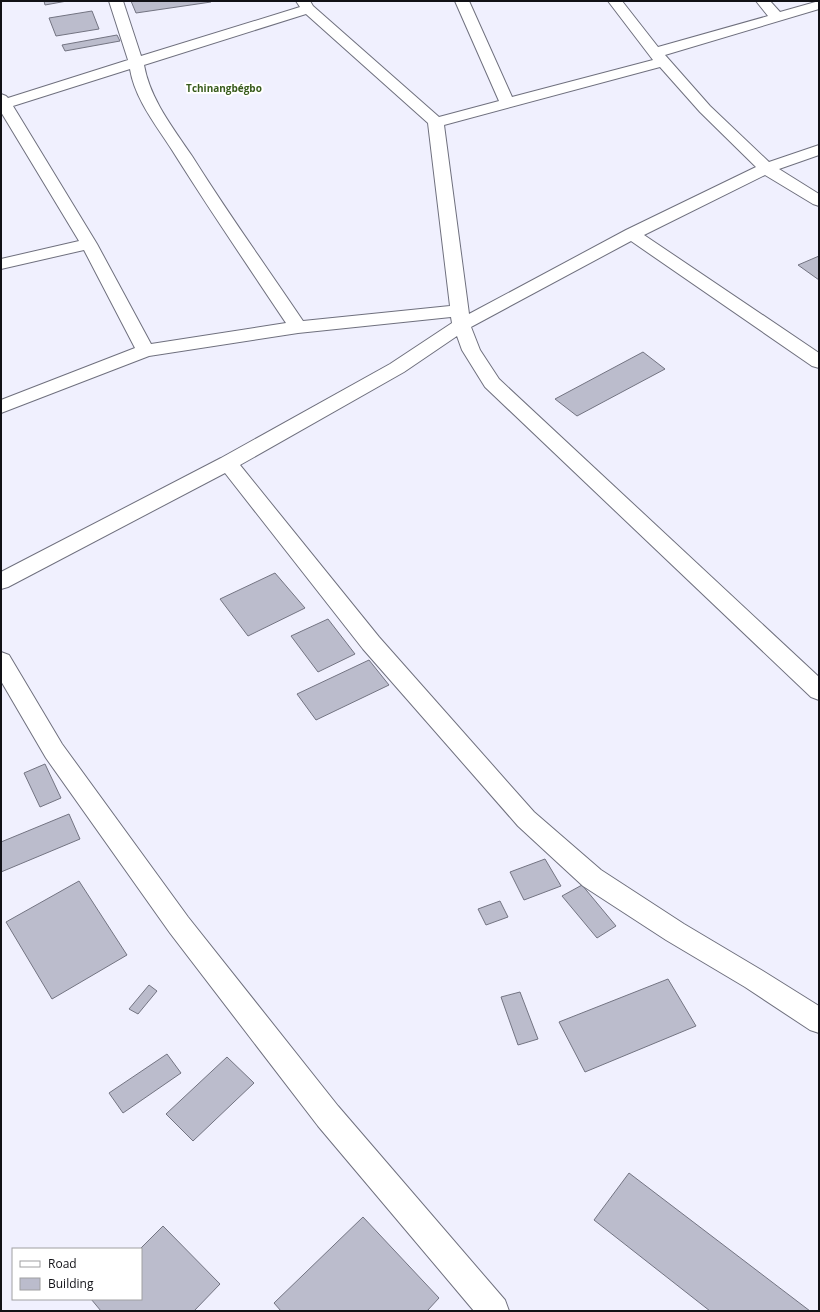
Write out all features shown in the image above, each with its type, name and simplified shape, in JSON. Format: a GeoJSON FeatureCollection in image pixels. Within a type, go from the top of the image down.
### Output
{"type":"FeatureCollection","features":[{"type":"Feature","properties":{"kind":"street"},"geometry":{"type":"LineString","coordinates":[[116,1],[136,62],[138,80],[149,102],[200,182],[298,327]]}},
{"type":"Feature","properties":{"kind":"street"},"geometry":{"type":"LineString","coordinates":[[462,1],[507,102]]}},
{"type":"Feature","properties":{"kind":"street"},"geometry":{"type":"LineString","coordinates":[[615,1],[658,57],[705,109],[766,168],[819,201]]}},
{"type":"Feature","properties":{"kind":"street"},"geometry":{"type":"LineString","coordinates":[[763,1],[777,18]]}},
{"type":"Feature","properties":{"kind":"street"},"geometry":{"type":"LineString","coordinates":[[146,351],[89,244],[2,103],[136,62],[305,5],[436,122],[460,318],[471,350],[492,383],[819,691]]}},
{"type":"Feature","properties":{"kind":"street"},"geometry":{"type":"LineString","coordinates":[[436,122],[658,57],[819,5]]}},
{"type":"Feature","properties":{"kind":"street"},"geometry":{"type":"LineString","coordinates":[[1,581],[228,463],[397,368],[460,318],[766,168],[819,150]]}},
{"type":"Feature","properties":{"kind":"street"},"geometry":{"type":"LineString","coordinates":[[632,234],[819,362]]}},
{"type":"Feature","properties":{"kind":"street"},"geometry":{"type":"LineString","coordinates":[[1,264],[89,244]]}},
{"type":"Feature","properties":{"kind":"street"},"geometry":{"type":"LineString","coordinates":[[1,407],[146,351],[298,327],[460,318]]}},
{"type":"Feature","properties":{"kind":"street"},"geometry":{"type":"LineString","coordinates":[[228,463],[371,643],[526,819],[592,878],[675,932],[754,979],[819,1021]]}},
{"type":"Feature","properties":{"kind":"street"},"geometry":{"type":"LineString","coordinates":[[1,661],[54,751],[179,925],[328,1116],[494,1311]]}},
{"type":"Feature","properties":{"kind":"building"},"geometry":{"type":"Polygon","coordinates":[[[44,1],[67,1],[45,5],[44,1]]]}},
{"type":"Feature","properties":{"kind":"building"},"geometry":{"type":"Polygon","coordinates":[[[131,1],[210,1],[211,2],[136,13],[131,1]]]}},
{"type":"Feature","properties":{"kind":"building"},"geometry":{"type":"Polygon","coordinates":[[[92,11],[99,29],[56,36],[49,18],[92,11]]]}},
{"type":"Feature","properties":{"kind":"building"},"geometry":{"type":"Polygon","coordinates":[[[117,35],[120,41],[65,51],[62,45],[117,35]]]}},
{"type":"Feature","properties":{"kind":"building"},"geometry":{"type":"Polygon","coordinates":[[[819,256],[819,280],[798,265],[819,256]]]}},
{"type":"Feature","properties":{"kind":"building"},"geometry":{"type":"Polygon","coordinates":[[[643,352],[665,369],[577,416],[555,399],[643,352]]]}},
{"type":"Feature","properties":{"kind":"building"},"geometry":{"type":"Polygon","coordinates":[[[275,573],[305,608],[248,636],[220,599],[275,573]]]}},
{"type":"Feature","properties":{"kind":"building"},"geometry":{"type":"Polygon","coordinates":[[[328,619],[355,654],[318,672],[291,636],[328,619]]]}},
{"type":"Feature","properties":{"kind":"building"},"geometry":{"type":"Polygon","coordinates":[[[369,660],[389,685],[316,720],[297,694],[369,660]]]}},
{"type":"Feature","properties":{"kind":"building"},"geometry":{"type":"Polygon","coordinates":[[[45,764],[61,798],[40,807],[24,773],[45,764]]]}},
{"type":"Feature","properties":{"kind":"building"},"geometry":{"type":"Polygon","coordinates":[[[69,814],[80,839],[1,872],[1,842],[69,814]]]}},
{"type":"Feature","properties":{"kind":"building"},"geometry":{"type":"Polygon","coordinates":[[[545,859],[561,886],[524,900],[510,872],[545,859]]]}},
{"type":"Feature","properties":{"kind":"building"},"geometry":{"type":"Polygon","coordinates":[[[79,881],[127,955],[52,999],[6,922],[79,881]]]}},
{"type":"Feature","properties":{"kind":"building"},"geometry":{"type":"Polygon","coordinates":[[[582,885],[616,926],[597,938],[562,896],[582,885]]]}},
{"type":"Feature","properties":{"kind":"building"},"geometry":{"type":"Polygon","coordinates":[[[500,901],[508,917],[486,925],[478,909],[500,901]]]}},
{"type":"Feature","properties":{"kind":"building"},"geometry":{"type":"Polygon","coordinates":[[[668,979],[696,1026],[585,1072],[559,1022],[668,979]]]}},
{"type":"Feature","properties":{"kind":"building"},"geometry":{"type":"Polygon","coordinates":[[[149,985],[157,991],[138,1014],[129,1009],[149,985]]]}},
{"type":"Feature","properties":{"kind":"building"},"geometry":{"type":"Polygon","coordinates":[[[520,992],[538,1039],[518,1045],[501,997],[520,992]]]}},
{"type":"Feature","properties":{"kind":"building"},"geometry":{"type":"Polygon","coordinates":[[[167,1054],[181,1073],[123,1113],[109,1093],[167,1054]]]}},
{"type":"Feature","properties":{"kind":"building"},"geometry":{"type":"Polygon","coordinates":[[[227,1057],[254,1083],[193,1141],[166,1114],[227,1057]]]}},
{"type":"Feature","properties":{"kind":"building"},"geometry":{"type":"Polygon","coordinates":[[[629,1173],[810,1311],[710,1311],[594,1220],[629,1173]]]}},
{"type":"Feature","properties":{"kind":"building"},"geometry":{"type":"Polygon","coordinates":[[[363,1217],[439,1298],[427,1311],[281,1311],[274,1303],[363,1217]]]}},
{"type":"Feature","properties":{"kind":"building"},"geometry":{"type":"Polygon","coordinates":[[[163,1226],[220,1284],[194,1311],[101,1311],[92,1300],[142,1300],[141,1248],[163,1226]]]}},
{"type":"Feature","properties":{"kind":"district","name":"Tchinangbégbo"},"geometry":{"type":"Point","coordinates":[224,88]}}]}
